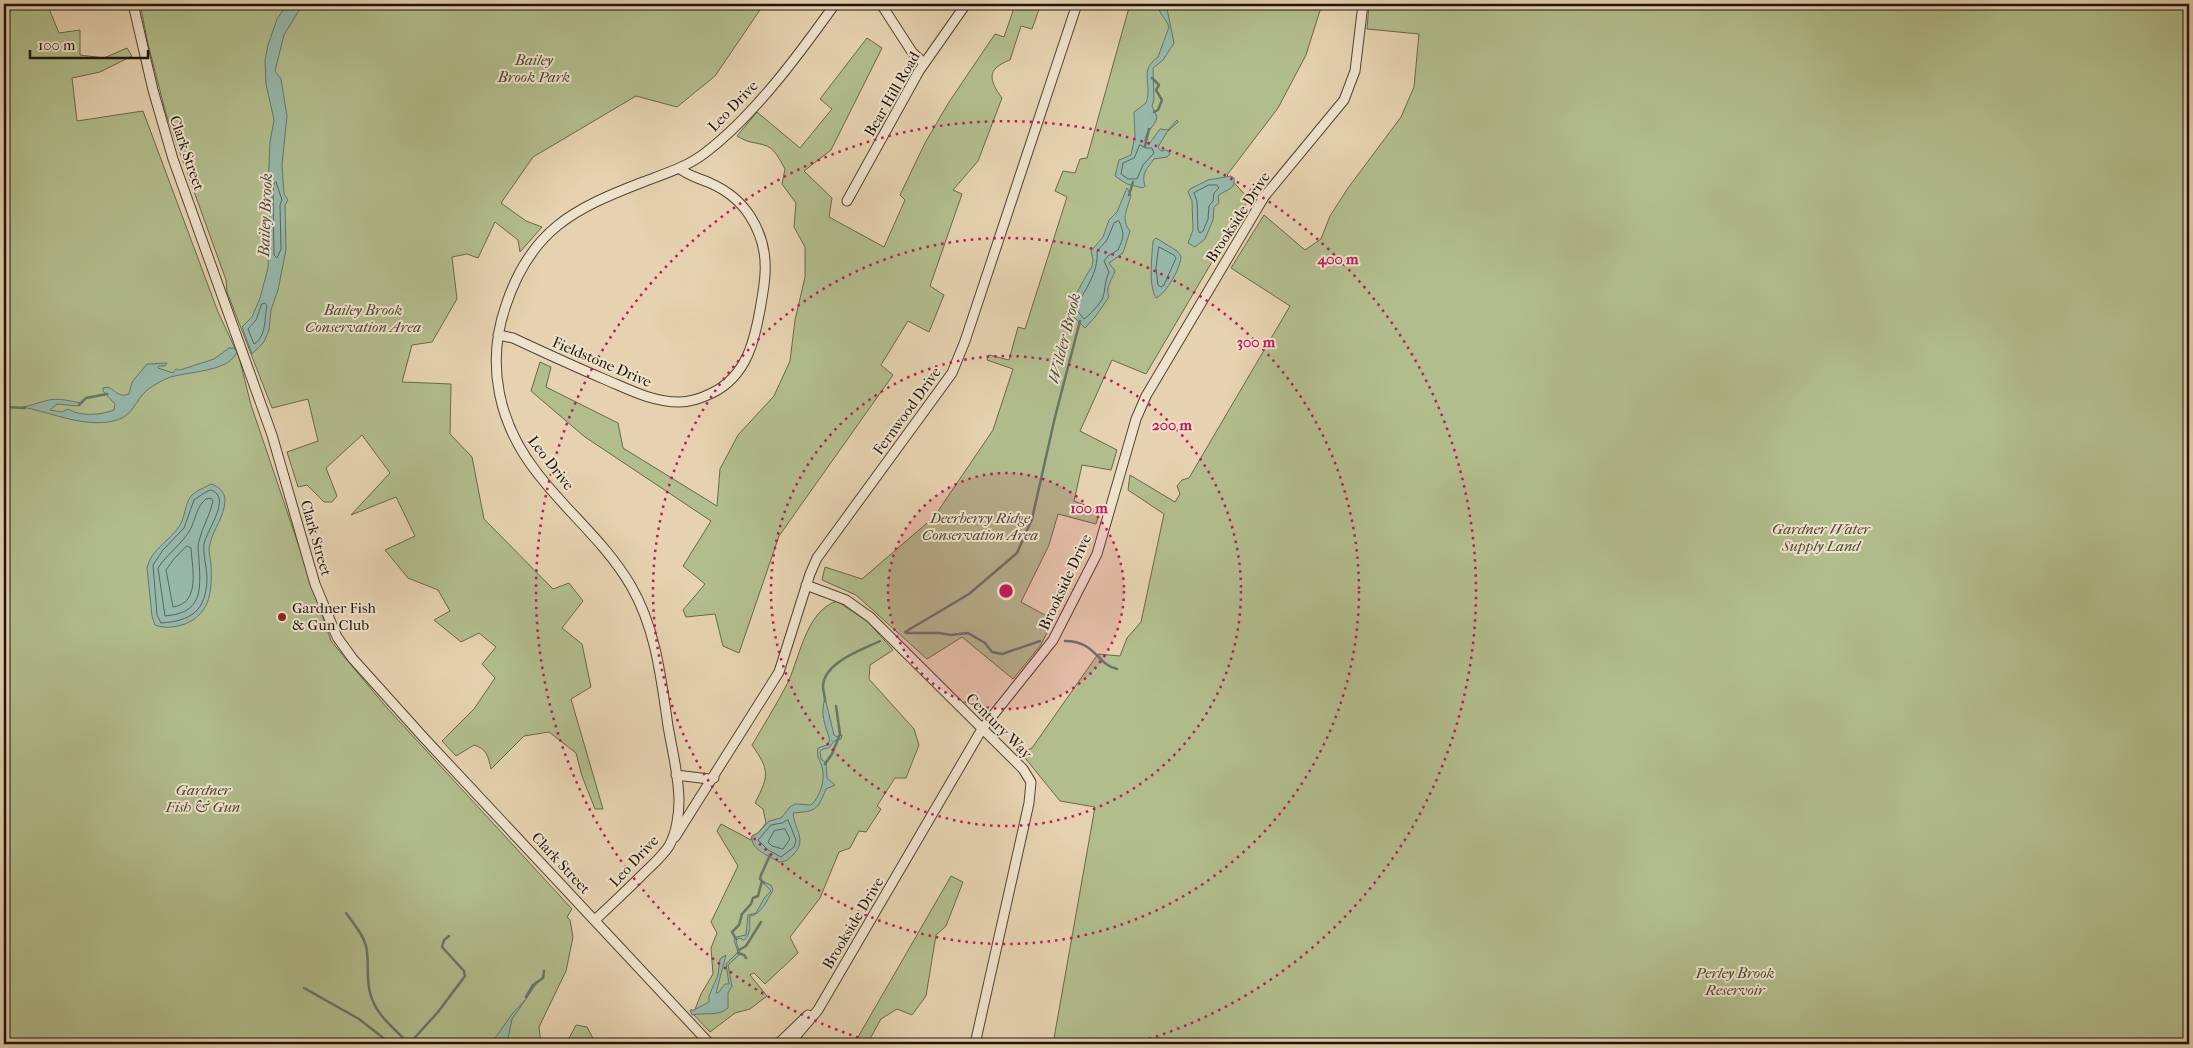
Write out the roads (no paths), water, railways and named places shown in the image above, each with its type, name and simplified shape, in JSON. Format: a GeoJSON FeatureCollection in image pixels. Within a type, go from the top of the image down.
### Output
{"type":"FeatureCollection","features":[{"type":"Feature","properties":{"kind":"street","name":"Clark Street"},"geometry":{"type":"LineString","coordinates":[[133,4],[152,90],[166,136],[272,435],[314,584],[337,637],[372,680],[710,1044]]}},
{"type":"Feature","properties":{"kind":"street","name":"Leo Drive"},"geometry":{"type":"LineString","coordinates":[[595,920],[668,847],[674,832],[679,806],[658,661],[645,616],[632,588],[614,560],[540,476],[518,444],[500,401],[496,371],[498,335],[507,301],[523,265],[536,246],[554,228],[583,208],[679,168],[705,153],[736,126],[800,52],[836,4]]}},
{"type":"Feature","properties":{"kind":"street"},"geometry":{"type":"LineString","coordinates":[[881,4],[912,52],[924,63]]}},
{"type":"Feature","properties":{"kind":"street","name":"Bear Hill Road"},"geometry":{"type":"LineString","coordinates":[[847,201],[924,63],[966,4]]}},
{"type":"Feature","properties":{"kind":"street","name":"Fernwood Drive"},"geometry":{"type":"LineString","coordinates":[[668,847],[714,778],[779,672],[806,585],[817,558],[947,384],[965,341],[1077,4]]}},
{"type":"Feature","properties":{"kind":"street","name":"Brookside Drive"},"geometry":{"type":"LineString","coordinates":[[789,1044],[815,1015],[982,728],[1048,648],[1099,548],[1139,411],[1154,381],[1264,197],[1344,100],[1355,71],[1363,4]]}},
{"type":"Feature","properties":{"kind":"street","name":"Fieldstone Drive"},"geometry":{"type":"LineString","coordinates":[[498,335],[513,338],[642,395],[668,402],[688,402],[721,388],[733,379],[750,352],[758,322],[766,268],[763,247],[749,214],[735,199],[727,192],[689,175],[679,168]]}},
{"type":"Feature","properties":{"kind":"street","name":"Century Way"},"geometry":{"type":"LineString","coordinates":[[806,585],[846,600],[858,607],[982,728],[1028,776],[1031,785],[1029,803],[975,1044]]}},
{"type":"Feature","properties":{"kind":"street"},"geometry":{"type":"LineString","coordinates":[[676,775],[714,778]]}},
{"type":"Feature","properties":{"kind":"street","name":"Brookside Drive"},"geometry":{"type":"LineString","coordinates":[[778,1044],[827,995]]}},
{"type":"Feature","properties":{"kind":"water"},"geometry":{"type":"Polygon","coordinates":[[[287,4],[303,4],[284,35],[275,71],[281,79],[287,116],[282,165],[284,194],[288,200],[285,205],[286,250],[278,290],[271,310],[269,330],[264,342],[252,354],[242,327],[252,317],[260,298],[268,268],[270,223],[268,191],[270,142],[274,120],[266,84],[265,60],[277,19],[287,4]]]}},
{"type":"Feature","properties":{"kind":"water"},"geometry":{"type":"Polygon","coordinates":[[[1157,4],[1166,4],[1174,43],[1163,60],[1153,68],[1154,100],[1152,106],[1157,117],[1145,141],[1149,144],[1160,129],[1168,130],[1177,120],[1178,122],[1167,132],[1158,147],[1161,151],[1167,150],[1170,154],[1167,157],[1154,159],[1145,171],[1145,186],[1143,188],[1127,184],[1115,176],[1119,160],[1131,155],[1135,136],[1134,112],[1146,103],[1148,96],[1147,73],[1152,62],[1158,57],[1169,27],[1157,4]]]}},
{"type":"Feature","properties":{"kind":"water"},"geometry":{"type":"Polygon","coordinates":[[[1231,176],[1234,178],[1233,185],[1218,196],[1219,203],[1214,207],[1213,220],[1205,239],[1195,247],[1188,243],[1193,230],[1192,201],[1188,192],[1190,189],[1208,180],[1231,176]]]}},
{"type":"Feature","properties":{"kind":"water"},"geometry":{"type":"Polygon","coordinates":[[[1127,188],[1131,195],[1125,218],[1130,231],[1123,253],[1109,263],[1115,271],[1108,287],[1109,297],[1085,328],[1072,315],[1066,313],[1092,267],[1091,251],[1103,237],[1109,220],[1117,212],[1127,188]]]}},
{"type":"Feature","properties":{"kind":"water"},"geometry":{"type":"Polygon","coordinates":[[[1156,238],[1177,251],[1181,256],[1173,279],[1165,291],[1156,298],[1152,286],[1151,270],[1153,241],[1156,238]]]}},
{"type":"Feature","properties":{"kind":"water"},"geometry":{"type":"Polygon","coordinates":[[[229,348],[234,348],[237,352],[225,364],[216,368],[176,376],[162,381],[145,392],[127,415],[116,420],[97,423],[86,422],[22,407],[58,399],[81,403],[77,406],[57,404],[50,410],[62,412],[68,409],[73,412],[91,414],[109,412],[114,410],[115,404],[103,391],[103,388],[108,387],[120,395],[129,394],[132,382],[147,364],[167,363],[165,366],[159,366],[158,368],[173,373],[176,369],[180,370],[214,359],[229,348]]]}},
{"type":"Feature","properties":{"kind":"water"},"geometry":{"type":"Polygon","coordinates":[[[211,484],[221,490],[225,500],[223,512],[209,546],[211,582],[208,599],[201,613],[185,624],[170,627],[155,625],[152,616],[147,568],[149,561],[180,525],[191,496],[211,484]]]}},
{"type":"Feature","properties":{"kind":"water"},"geometry":{"type":"Polygon","coordinates":[[[825,698],[834,735],[837,737],[842,735],[841,739],[834,741],[829,748],[823,749],[820,752],[821,759],[826,763],[827,778],[835,785],[826,789],[818,806],[815,808],[807,812],[793,813],[800,839],[799,844],[797,850],[790,858],[779,862],[757,849],[752,841],[752,836],[758,833],[769,821],[781,818],[795,804],[811,805],[817,797],[823,777],[818,748],[827,745],[830,740],[823,714],[825,698]]]}},
{"type":"Feature","properties":{"kind":"water"},"geometry":{"type":"Polygon","coordinates":[[[762,881],[771,885],[773,890],[761,910],[754,915],[750,916],[747,937],[744,940],[739,938],[736,941],[740,954],[728,965],[732,986],[728,993],[728,1008],[716,1013],[692,1015],[690,1010],[694,1010],[709,1002],[709,996],[718,975],[720,959],[726,955],[716,993],[725,984],[729,984],[726,964],[738,952],[734,940],[736,937],[746,935],[748,915],[756,913],[765,897],[771,891],[762,881]]]}},
{"type":"Feature","properties":{"kind":"water"},"geometry":{"type":"Polygon","coordinates":[[[537,983],[526,998],[533,985],[537,983]]]}},
{"type":"Feature","properties":{"kind":"water"},"geometry":{"type":"Polygon","coordinates":[[[526,999],[512,1019],[507,1044],[491,1044],[512,1014],[526,999]]]}},
{"type":"Feature","properties":{"kind":"waterway"},"geometry":{"type":"LineString","coordinates":[[1152,78],[1159,85],[1156,90],[1162,100],[1158,110],[1154,112]]}},
{"type":"Feature","properties":{"kind":"waterway","name":"Wilder Brook"},"geometry":{"type":"LineString","coordinates":[[1145,146],[1149,129]]}},
{"type":"Feature","properties":{"kind":"waterway","name":"Wilder Brook"},"geometry":{"type":"LineString","coordinates":[[1129,195],[1133,182]]}},
{"type":"Feature","properties":{"kind":"waterway","name":"Wilder Brook"},"geometry":{"type":"LineString","coordinates":[[905,632],[969,594],[1017,553],[1032,519],[1055,417],[1080,321]]}},
{"type":"Feature","properties":{"kind":"waterway"},"geometry":{"type":"LineString","coordinates":[[79,405],[86,398],[107,394]]}},
{"type":"Feature","properties":{"kind":"waterway","name":"Bailey Brook"},"geometry":{"type":"LineString","coordinates":[[4,407],[25,408]]}},
{"type":"Feature","properties":{"kind":"waterway"},"geometry":{"type":"LineString","coordinates":[[906,633],[951,635],[968,633],[985,643],[992,652],[1002,654],[1040,641]]}},
{"type":"Feature","properties":{"kind":"waterway","name":"Wilder Brook"},"geometry":{"type":"LineString","coordinates":[[825,701],[823,686],[830,670],[845,658],[880,641]]}},
{"type":"Feature","properties":{"kind":"waterway"},"geometry":{"type":"LineString","coordinates":[[1065,641],[1083,645],[1110,667],[1117,669]]}},
{"type":"Feature","properties":{"kind":"waterway"},"geometry":{"type":"LineString","coordinates":[[825,764],[832,754],[840,734],[836,706]]}},
{"type":"Feature","properties":{"kind":"waterway","name":"Wilder Brook"},"geometry":{"type":"LineString","coordinates":[[764,883],[760,879],[770,855]]}},
{"type":"Feature","properties":{"kind":"waterway"},"geometry":{"type":"LineString","coordinates":[[736,939],[732,932],[739,925],[742,914],[751,904],[753,898],[758,896],[762,881]]}},
{"type":"Feature","properties":{"kind":"waterway"},"geometry":{"type":"LineString","coordinates":[[346,913],[365,942],[368,958],[368,984],[374,1003],[387,1022],[409,1044]]}},
{"type":"Feature","properties":{"kind":"waterway"},"geometry":{"type":"LineString","coordinates":[[739,950],[746,946],[761,922]]}},
{"type":"Feature","properties":{"kind":"waterway"},"geometry":{"type":"LineString","coordinates":[[409,1044],[438,1012],[465,976],[464,971],[442,947],[444,940],[449,936]]}},
{"type":"Feature","properties":{"kind":"waterway"},"geometry":{"type":"LineString","coordinates":[[738,953],[746,958]]}},
{"type":"Feature","properties":{"kind":"waterway"},"geometry":{"type":"LineString","coordinates":[[526,997],[533,985],[543,978],[544,971]]}},
{"type":"Feature","properties":{"kind":"waterway"},"geometry":{"type":"LineString","coordinates":[[304,988],[359,1019],[391,1044]]}},
{"type":"Feature","properties":{"kind":"waterway"},"geometry":{"type":"LineString","coordinates":[[448,1044],[460,1042],[469,1044]]}},
{"type":"Feature","properties":{"kind":"place","name":"Gardner Fish & Gun Club"},"geometry":{"type":"Point","coordinates":[282,617]}},
{"type":"Feature","properties":{"kind":"park label","name":"Bailey Brook Park"},"geometry":{"type":"Point","coordinates":[534,68]}},
{"type":"Feature","properties":{"kind":"park label","name":"Bailey Brook Conservation Area"},"geometry":{"type":"Point","coordinates":[363,318]}},
{"type":"Feature","properties":{"kind":"park label","name":"Deerberry Ridge Conservation Area"},"geometry":{"type":"Point","coordinates":[980,526]}},
{"type":"Feature","properties":{"kind":"park label","name":"Gardner Water Supply Land"},"geometry":{"type":"Point","coordinates":[1821,538]}},
{"type":"Feature","properties":{"kind":"park label","name":"Gardner Fish & Gun"},"geometry":{"type":"Point","coordinates":[203,798]}},
{"type":"Feature","properties":{"kind":"park label","name":"Perley Brook Reservoir"},"geometry":{"type":"Point","coordinates":[1735,982]}}]}
